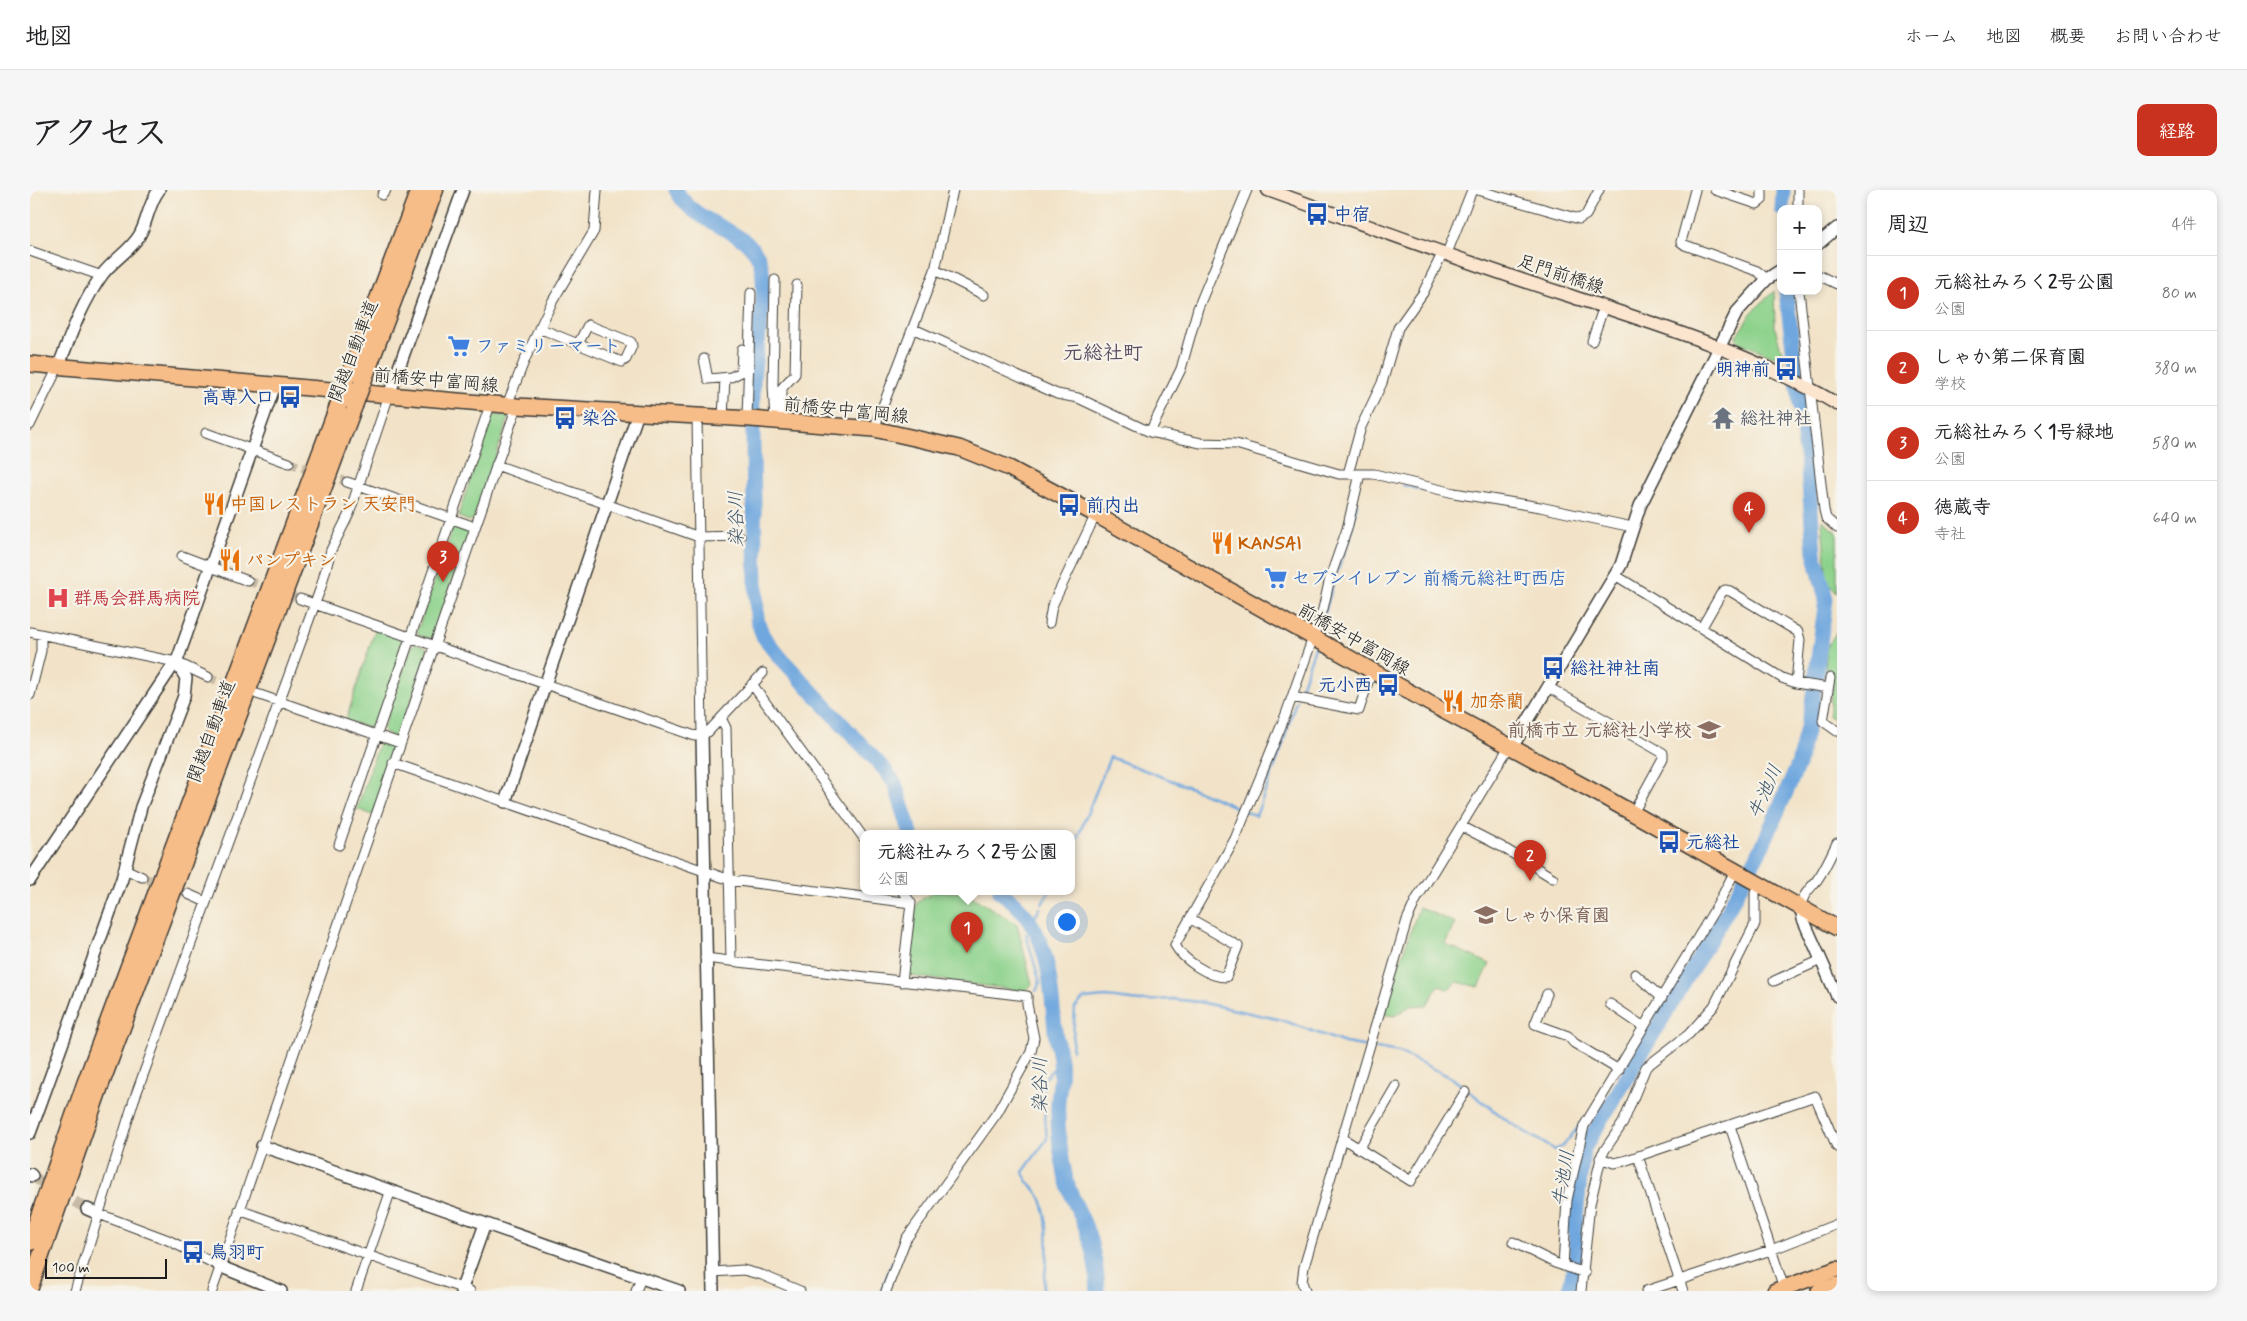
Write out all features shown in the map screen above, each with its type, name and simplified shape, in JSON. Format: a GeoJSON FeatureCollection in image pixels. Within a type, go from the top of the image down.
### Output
{"type":"FeatureCollection","features":[{"type":"Feature","properties":{"kind":"highway","name":"関越自動車道"},"geometry":{"type":"LineString","coordinates":[[30,1287],[98,1089],[354,384],[419,190]]}},
{"type":"Feature","properties":{"kind":"highway","name":"関越自動車道"},"geometry":{"type":"LineString","coordinates":[[354,384],[435,190]]}},
{"type":"Feature","properties":{"kind":"highway","name":"関越自動車道"},"geometry":{"type":"LineString","coordinates":[[30,1242],[85,1084],[346,406]]}},
{"type":"Feature","properties":{"kind":"highway"},"geometry":{"type":"LineString","coordinates":[[40,1291],[98,1089]]}},
{"type":"Feature","properties":{"kind":"main road","name":"足門前橋線"},"geometry":{"type":"LineString","coordinates":[[1268,190],[1292,194],[1445,252],[1604,306],[1787,377],[1837,404]]}},
{"type":"Feature","properties":{"kind":"main road","name":"前橋安中富岡線"},"geometry":{"type":"LineString","coordinates":[[30,364],[512,405],[697,417],[749,418],[874,429],[936,441],[979,456],[1023,475],[1096,514],[1511,749],[1632,813],[1757,883]]}},
{"type":"Feature","properties":{"kind":"main road"},"geometry":{"type":"LineString","coordinates":[[1757,883],[1837,928]]}},
{"type":"Feature","properties":{"kind":"main road"},"geometry":{"type":"LineString","coordinates":[[1779,1290],[1837,1269]]}},
{"type":"Feature","properties":{"kind":"main road"},"geometry":{"type":"LineString","coordinates":[[1819,1291],[1837,1284]]}},
{"type":"Feature","properties":{"kind":"street"},"geometry":{"type":"LineString","coordinates":[[30,425],[59,365],[76,319],[102,276],[127,252],[140,234],[149,205],[159,190]]}},
{"type":"Feature","properties":{"kind":"street"},"geometry":{"type":"LineString","coordinates":[[75,1291],[134,1100],[314,603],[331,550],[349,514],[389,395],[463,190]]}},
{"type":"Feature","properties":{"kind":"street"},"geometry":{"type":"LineString","coordinates":[[212,1291],[219,1266],[475,527],[496,465],[512,405],[539,328],[594,231],[597,190]]}},
{"type":"Feature","properties":{"kind":"street"},"geometry":{"type":"LineString","coordinates":[[874,429],[914,329],[935,270],[953,190]]}},
{"type":"Feature","properties":{"kind":"street"},"geometry":{"type":"LineString","coordinates":[[1150,432],[1181,369],[1198,308],[1248,190]]}},
{"type":"Feature","properties":{"kind":"street"},"geometry":{"type":"LineString","coordinates":[[1348,474],[1361,427],[1382,383],[1398,328],[1423,293],[1445,252],[1472,190]]}},
{"type":"Feature","properties":{"kind":"street"},"geometry":{"type":"LineString","coordinates":[[1478,190],[1579,218],[1586,215],[1599,190]]}},
{"type":"Feature","properties":{"kind":"street"},"geometry":{"type":"LineString","coordinates":[[1695,190],[1681,242],[1757,270],[1775,274]]}},
{"type":"Feature","properties":{"kind":"street"},"geometry":{"type":"LineString","coordinates":[[1715,190],[1757,204],[1762,200],[1762,190]]}},
{"type":"Feature","properties":{"kind":"street"},"geometry":{"type":"LineString","coordinates":[[1798,190],[1798,205]]}},
{"type":"Feature","properties":{"kind":"street"},"geometry":{"type":"LineString","coordinates":[[1822,241],[1837,228]]}},
{"type":"Feature","properties":{"kind":"street"},"geometry":{"type":"LineString","coordinates":[[30,251],[102,276]]}},
{"type":"Feature","properties":{"kind":"street"},"geometry":{"type":"LineString","coordinates":[[935,270],[984,295]]}},
{"type":"Feature","properties":{"kind":"street"},"geometry":{"type":"LineString","coordinates":[[1305,1291],[1302,1282],[1304,1267],[1407,920],[1416,900],[1507,750],[1511,749],[1615,575],[1626,552],[1632,527],[1640,506],[1737,312],[1775,274]]}},
{"type":"Feature","properties":{"kind":"street"},"geometry":{"type":"LineString","coordinates":[[1822,277],[1837,284]]}},
{"type":"Feature","properties":{"kind":"street"},"geometry":{"type":"LineString","coordinates":[[775,280],[773,386],[776,421]]}},
{"type":"Feature","properties":{"kind":"street"},"geometry":{"type":"LineString","coordinates":[[776,421],[782,388],[795,374],[797,286]]}},
{"type":"Feature","properties":{"kind":"street"},"geometry":{"type":"LineString","coordinates":[[749,418],[751,293]]}},
{"type":"Feature","properties":{"kind":"street"},"geometry":{"type":"LineString","coordinates":[[1799,295],[1824,514],[1837,528]]}},
{"type":"Feature","properties":{"kind":"street"},"geometry":{"type":"LineString","coordinates":[[1592,341],[1604,306]]}},
{"type":"Feature","properties":{"kind":"street"},"geometry":{"type":"LineString","coordinates":[[539,328],[578,344],[622,362],[626,359],[632,346],[631,342],[588,325],[578,344]]}},
{"type":"Feature","properties":{"kind":"street"},"geometry":{"type":"LineString","coordinates":[[914,329],[1057,394],[1078,398],[1150,432],[1200,443],[1236,444],[1339,474],[1374,474],[1454,494],[1540,507],[1632,527]]}},
{"type":"Feature","properties":{"kind":"street"},"geometry":{"type":"LineString","coordinates":[[704,359],[708,378],[725,378],[741,372],[742,349]]}},
{"type":"Feature","properties":{"kind":"street"},"geometry":{"type":"LineString","coordinates":[[723,418],[725,378]]}},
{"type":"Feature","properties":{"kind":"street"},"geometry":{"type":"LineString","coordinates":[[30,880],[176,662],[275,385]]}},
{"type":"Feature","properties":{"kind":"street"},"geometry":{"type":"LineString","coordinates":[[339,845],[452,519],[488,411],[489,402]]}},
{"type":"Feature","properties":{"kind":"street"},"geometry":{"type":"LineString","coordinates":[[505,802],[638,413]]}},
{"type":"Feature","properties":{"kind":"street"},"geometry":{"type":"LineString","coordinates":[[697,417],[703,871],[713,1291]]}},
{"type":"Feature","properties":{"kind":"street"},"geometry":{"type":"LineString","coordinates":[[206,433],[289,463]]}},
{"type":"Feature","properties":{"kind":"street"},"geometry":{"type":"LineString","coordinates":[[496,465],[607,506],[699,537],[740,536]]}},
{"type":"Feature","properties":{"kind":"street"},"geometry":{"type":"LineString","coordinates":[[1191,919],[1238,946],[1238,952],[1226,977],[1194,965],[1185,959],[1175,946],[1235,839],[1292,697],[1347,529],[1360,474]]}},
{"type":"Feature","properties":{"kind":"street"},"geometry":{"type":"LineString","coordinates":[[347,482],[475,527]]}},
{"type":"Feature","properties":{"kind":"street"},"geometry":{"type":"LineString","coordinates":[[1049,623],[1053,603],[1096,514]]}},
{"type":"Feature","properties":{"kind":"street"},"geometry":{"type":"LineString","coordinates":[[182,556],[248,581]]}},
{"type":"Feature","properties":{"kind":"street"},"geometry":{"type":"LineString","coordinates":[[1615,575],[1782,678],[1796,683],[1826,688]]}},
{"type":"Feature","properties":{"kind":"street"},"geometry":{"type":"LineString","coordinates":[[1702,627],[1722,592],[1730,591],[1798,632],[1800,640],[1796,683]]}},
{"type":"Feature","properties":{"kind":"street"},"geometry":{"type":"LineString","coordinates":[[300,599],[695,736],[702,735],[721,718],[763,673]]}},
{"type":"Feature","properties":{"kind":"street"},"geometry":{"type":"LineString","coordinates":[[30,632],[41,636],[176,662],[208,677]]}},
{"type":"Feature","properties":{"kind":"street"},"geometry":{"type":"LineString","coordinates":[[30,695],[41,651],[41,636]]}},
{"type":"Feature","properties":{"kind":"street"},"geometry":{"type":"LineString","coordinates":[[30,1133],[125,869],[141,807],[186,689],[186,678],[176,662]]}},
{"type":"Feature","properties":{"kind":"street"},"geometry":{"type":"LineString","coordinates":[[1292,697],[1359,710],[1372,670]]}},
{"type":"Feature","properties":{"kind":"street"},"geometry":{"type":"LineString","coordinates":[[1830,678],[1826,688],[1822,722],[1837,731]]}},
{"type":"Feature","properties":{"kind":"street"},"geometry":{"type":"LineString","coordinates":[[752,684],[860,833]]}},
{"type":"Feature","properties":{"kind":"street"},"geometry":{"type":"LineString","coordinates":[[1548,687],[1663,753],[1663,758],[1632,813]]}},
{"type":"Feature","properties":{"kind":"street"},"geometry":{"type":"LineString","coordinates":[[258,694],[400,743]]}},
{"type":"Feature","properties":{"kind":"street"},"geometry":{"type":"LineString","coordinates":[[721,718],[726,728],[731,960]]}},
{"type":"Feature","properties":{"kind":"street"},"geometry":{"type":"LineString","coordinates":[[393,764],[730,880],[912,903]]}},
{"type":"Feature","properties":{"kind":"street"},"geometry":{"type":"LineString","coordinates":[[1461,826],[1502,847],[1553,878]]}},
{"type":"Feature","properties":{"kind":"street"},"geometry":{"type":"LineString","coordinates":[[1837,843],[1817,880],[1809,888],[1801,908],[1803,920],[1837,996]]}},
{"type":"Feature","properties":{"kind":"street"},"geometry":{"type":"LineString","coordinates":[[125,869],[142,877]]}},
{"type":"Feature","properties":{"kind":"street"},"geometry":{"type":"LineString","coordinates":[[1564,1266],[1567,1200],[1584,1126],[1737,872]]}},
{"type":"Feature","properties":{"kind":"street"},"geometry":{"type":"LineString","coordinates":[[1581,1291],[1589,1212],[1600,1158],[1624,1123],[1646,1067],[1689,1034],[1714,1006],[1755,924],[1755,893],[1757,883]]}},
{"type":"Feature","properties":{"kind":"street"},"geometry":{"type":"LineString","coordinates":[[188,894],[206,902]]}},
{"type":"Feature","properties":{"kind":"street"},"geometry":{"type":"LineString","coordinates":[[902,982],[912,903],[905,895]]}},
{"type":"Feature","properties":{"kind":"street"},"geometry":{"type":"LineString","coordinates":[[705,958],[1027,996],[1034,1038],[1031,1052],[1005,1101],[906,1238],[886,1291]]}},
{"type":"Feature","properties":{"kind":"street"},"geometry":{"type":"LineString","coordinates":[[1774,981],[1821,960]]}},
{"type":"Feature","properties":{"kind":"street"},"geometry":{"type":"LineString","coordinates":[[1635,974],[1662,998]]}},
{"type":"Feature","properties":{"kind":"street"},"geometry":{"type":"LineString","coordinates":[[1547,994],[1535,1024],[1568,1036],[1574,1043],[1619,1070]]}},
{"type":"Feature","properties":{"kind":"street"},"geometry":{"type":"LineString","coordinates":[[1610,1004],[1644,1027]]}},
{"type":"Feature","properties":{"kind":"street"},"geometry":{"type":"LineString","coordinates":[[1359,1149],[1396,1086]]}},
{"type":"Feature","properties":{"kind":"street"},"geometry":{"type":"LineString","coordinates":[[1342,1138],[1411,1180],[1466,1092]]}},
{"type":"Feature","properties":{"kind":"street"},"geometry":{"type":"LineString","coordinates":[[1600,1158],[1614,1163],[1730,1126],[1814,1096],[1837,1147]]}},
{"type":"Feature","properties":{"kind":"street"},"geometry":{"type":"LineString","coordinates":[[1730,1126],[1771,1250],[1779,1290]]}},
{"type":"Feature","properties":{"kind":"street"},"geometry":{"type":"LineString","coordinates":[[262,1146],[679,1291]]}},
{"type":"Feature","properties":{"kind":"street"},"geometry":{"type":"LineString","coordinates":[[1638,1156],[1683,1291]]}},
{"type":"Feature","properties":{"kind":"street"},"geometry":{"type":"LineString","coordinates":[[356,1291],[390,1190]]}},
{"type":"Feature","properties":{"kind":"street"},"geometry":{"type":"LineString","coordinates":[[87,1209],[168,1240],[219,1266],[281,1291]]}},
{"type":"Feature","properties":{"kind":"street"},"geometry":{"type":"LineString","coordinates":[[239,1210],[465,1290],[485,1224]]}},
{"type":"Feature","properties":{"kind":"street"},"geometry":{"type":"LineString","coordinates":[[1646,1291],[1771,1250],[1837,1224]]}},
{"type":"Feature","properties":{"kind":"street"},"geometry":{"type":"LineString","coordinates":[[1513,1242],[1564,1266],[1584,1273]]}},
{"type":"Feature","properties":{"kind":"street"},"geometry":{"type":"LineString","coordinates":[[713,1272],[743,1270],[762,1275],[800,1291]]}},
{"type":"Feature","properties":{"kind":"street"},"geometry":{"type":"LineString","coordinates":[[636,1291],[641,1278]]}},
{"type":"Feature","properties":{"kind":"green space"},"geometry":{"type":"Polygon","coordinates":[[[1774,291],[1775,328],[1784,360],[1738,342],[1736,337],[1752,312],[1774,291]]]}},
{"type":"Feature","properties":{"kind":"green space"},"geometry":{"type":"Polygon","coordinates":[[[493,414],[509,417],[474,519],[469,521],[459,517],[459,513],[493,414]]]}},
{"type":"Feature","properties":{"kind":"green space"},"geometry":{"type":"Polygon","coordinates":[[[1822,520],[1837,532],[1837,592],[1827,583],[1822,520]]]}},
{"type":"Feature","properties":{"kind":"green space"},"geometry":{"type":"Polygon","coordinates":[[[457,525],[467,528],[469,532],[433,637],[430,639],[420,636],[417,632],[453,527],[457,525]]]}},
{"type":"Feature","properties":{"kind":"green space"},"geometry":{"type":"Polygon","coordinates":[[[375,630],[404,640],[406,643],[377,728],[373,729],[346,720],[375,630]]]}},
{"type":"Feature","properties":{"kind":"green space"},"geometry":{"type":"Polygon","coordinates":[[[1837,631],[1837,721],[1829,716],[1833,683],[1825,685],[1826,649],[1837,631]]]}},
{"type":"Feature","properties":{"kind":"green space"},"geometry":{"type":"Polygon","coordinates":[[[416,643],[426,647],[428,652],[399,735],[395,737],[385,733],[383,729],[412,646],[416,643]]]}},
{"type":"Feature","properties":{"kind":"green space"},"geometry":{"type":"Polygon","coordinates":[[[383,741],[393,744],[395,748],[373,815],[357,809],[379,743],[383,741]]]}},
{"type":"Feature","properties":{"kind":"green space"},"geometry":{"type":"Polygon","coordinates":[[[928,895],[969,895],[1017,924],[1032,984],[1025,991],[910,976],[907,972],[918,902],[928,895]]]}},
{"type":"Feature","properties":{"kind":"green space"},"geometry":{"type":"Polygon","coordinates":[[[1419,907],[1455,923],[1445,944],[1490,964],[1479,987],[1457,982],[1448,989],[1438,986],[1427,1005],[1410,1006],[1394,1016],[1382,1014],[1419,907]]]}},
{"type":"Feature","properties":{"kind":"waterway","name":"染谷川"},"geometry":{"type":"LineString","coordinates":[[676,190],[684,202],[695,211],[743,240],[759,259],[762,271],[763,302],[754,370],[753,413],[757,619],[763,636],[780,657],[885,770],[895,784],[910,830]]}},
{"type":"Feature","properties":{"kind":"waterway","name":"牛池川"},"geometry":{"type":"LineString","coordinates":[[1782,205],[1783,190]]}},
{"type":"Feature","properties":{"kind":"waterway","name":"牛池川"},"geometry":{"type":"LineString","coordinates":[[1569,1291],[1576,1258],[1575,1228],[1583,1150],[1723,918],[1762,847],[1798,765],[1811,711],[1826,599],[1814,552],[1808,469],[1786,295]]}},
{"type":"Feature","properties":{"kind":"waterway"},"geometry":{"type":"LineString","coordinates":[[1403,485],[1455,499]]}},
{"type":"Feature","properties":{"kind":"waterway"},"geometry":{"type":"LineString","coordinates":[[1319,635],[1335,577],[1350,540],[1357,503]]}},
{"type":"Feature","properties":{"kind":"waterway"},"geometry":{"type":"LineString","coordinates":[[1298,696],[1316,645]]}},
{"type":"Feature","properties":{"kind":"waterway"},"geometry":{"type":"LineString","coordinates":[[1075,844],[1110,757],[1194,789],[1256,816],[1282,747],[1296,701]]}},
{"type":"Feature","properties":{"kind":"waterway"},"geometry":{"type":"LineString","coordinates":[[1811,711],[1820,714]]}},
{"type":"Feature","properties":{"kind":"waterway","name":"染谷川"},"geometry":{"type":"LineString","coordinates":[[1004,895],[1029,919],[1044,953],[1061,1065],[1058,1130],[1062,1157],[1066,1181],[1091,1243],[1098,1291]]}},
{"type":"Feature","properties":{"kind":"waterway"},"geometry":{"type":"LineString","coordinates":[[1042,904],[1047,895]]}},
{"type":"Feature","properties":{"kind":"waterway"},"geometry":{"type":"LineString","coordinates":[[1029,928],[1040,908]]}},
{"type":"Feature","properties":{"kind":"waterway"},"geometry":{"type":"LineString","coordinates":[[1026,934],[1040,983],[1036,991]]}},
{"type":"Feature","properties":{"kind":"waterway"},"geometry":{"type":"LineString","coordinates":[[1072,1050],[1075,1008],[1083,999],[1106,997],[1140,1001],[1172,999],[1199,1002],[1282,1020],[1345,1043],[1399,1052],[1452,1078],[1509,1122],[1555,1150],[1563,1146],[1581,1124]]}},
{"type":"Feature","properties":{"kind":"waterway"},"geometry":{"type":"LineString","coordinates":[[1043,1291],[1047,1256],[1046,1219],[1040,1197],[1023,1172],[1047,1139],[1042,1081],[1060,1062]]}},
{"type":"Feature","properties":{"kind":"waterway"},"geometry":{"type":"LineString","coordinates":[[881,1291],[892,1263]]}},
{"type":"Feature","properties":{"kind":"tunnel"},"geometry":{"type":"LineString","coordinates":[[289,463],[347,482]]}},
{"type":"Feature","properties":{"kind":"tunnel"},"geometry":{"type":"LineString","coordinates":[[248,581],[300,599]]}},
{"type":"Feature","properties":{"kind":"tunnel"},"geometry":{"type":"LineString","coordinates":[[208,677],[237,687]]}},
{"type":"Feature","properties":{"kind":"tunnel"},"geometry":{"type":"LineString","coordinates":[[142,877],[188,894]]}},
{"type":"Feature","properties":{"kind":"tunnel"},"geometry":{"type":"LineString","coordinates":[[32,1176],[87,1209]]}},
{"type":"Feature","properties":{"kind":"place","name":"中宿"},"geometry":{"type":"Point","coordinates":[1317,214]}},
{"type":"Feature","properties":{"kind":"place","name":"ファミリーマート"},"geometry":{"type":"Point","coordinates":[459,346]}},
{"type":"Feature","properties":{"kind":"place","name":"明神前"},"geometry":{"type":"Point","coordinates":[1786,369]}},
{"type":"Feature","properties":{"kind":"place","name":"高専入口"},"geometry":{"type":"Point","coordinates":[290,397]}},
{"type":"Feature","properties":{"kind":"place","name":"染谷"},"geometry":{"type":"Point","coordinates":[565,418]}},
{"type":"Feature","properties":{"kind":"place","name":"総社神社"},"geometry":{"type":"Point","coordinates":[1723,418]}},
{"type":"Feature","properties":{"kind":"place","name":"中国レストラン 天安門"},"geometry":{"type":"Point","coordinates":[214,504]}},
{"type":"Feature","properties":{"kind":"place","name":"前内出"},"geometry":{"type":"Point","coordinates":[1069,505]}},
{"type":"Feature","properties":{"kind":"place","name":"徳蔵寺"},"geometry":{"type":"Point","coordinates":[1749,533]}},
{"type":"Feature","properties":{"kind":"place","name":"KANSAI"},"geometry":{"type":"Point","coordinates":[1222,543]}},
{"type":"Feature","properties":{"kind":"place","name":"パンプキン"},"geometry":{"type":"Point","coordinates":[230,560]}},
{"type":"Feature","properties":{"kind":"place","name":"セブンイレブン 前橋元総社町西店"},"geometry":{"type":"Point","coordinates":[1276,578]}},
{"type":"Feature","properties":{"kind":"place","name":"元総社みろく1号緑地"},"geometry":{"type":"Point","coordinates":[443,582]}},
{"type":"Feature","properties":{"kind":"place","name":"群馬会群馬病院"},"geometry":{"type":"Point","coordinates":[58,598]}},
{"type":"Feature","properties":{"kind":"place","name":"総社神社南"},"geometry":{"type":"Point","coordinates":[1553,668]}},
{"type":"Feature","properties":{"kind":"place","name":"元小西"},"geometry":{"type":"Point","coordinates":[1388,685]}},
{"type":"Feature","properties":{"kind":"place","name":"加奈藺"},"geometry":{"type":"Point","coordinates":[1453,701]}},
{"type":"Feature","properties":{"kind":"place","name":"前橋市立 元総社小学校"},"geometry":{"type":"Point","coordinates":[1709,730]}},
{"type":"Feature","properties":{"kind":"place","name":"元総社"},"geometry":{"type":"Point","coordinates":[1669,842]}},
{"type":"Feature","properties":{"kind":"place","name":"しゃか第二保育園"},"geometry":{"type":"Point","coordinates":[1530,881]}},
{"type":"Feature","properties":{"kind":"place","name":"しゃか保育園"},"geometry":{"type":"Point","coordinates":[1486,915]}},
{"type":"Feature","properties":{"kind":"place","name":"元総社みろく2号公園"},"geometry":{"type":"Point","coordinates":[967,953]}},
{"type":"Feature","properties":{"kind":"place","name":"鳥羽町"},"geometry":{"type":"Point","coordinates":[193,1252]}},
{"type":"Feature","properties":{"kind":"district","name":"元総社町"},"geometry":{"type":"Point","coordinates":[1103,352]}}]}
